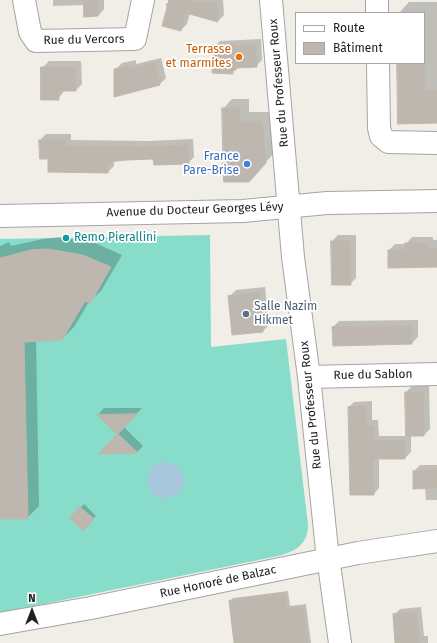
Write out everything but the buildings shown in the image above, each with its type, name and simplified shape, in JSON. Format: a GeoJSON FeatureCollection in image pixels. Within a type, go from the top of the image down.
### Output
{"type":"FeatureCollection","features":[{"type":"Feature","properties":{"kind":"street","name":"Rue du Vercors"},"geometry":{"type":"LineString","coordinates":[[24,0],[30,32],[36,41],[135,39],[143,0]]}},
{"type":"Feature","properties":{"kind":"street","name":"Rue du Professeur Roux"},"geometry":{"type":"LineString","coordinates":[[271,0],[293,257],[309,377],[328,559],[340,643]]}},
{"type":"Feature","properties":{"kind":"street"},"geometry":{"type":"LineString","coordinates":[[377,0],[377,12]]}},
{"type":"Feature","properties":{"kind":"street"},"geometry":{"type":"LineString","coordinates":[[378,64],[379,128],[381,136],[388,142],[437,143]]}},
{"type":"Feature","properties":{"kind":"street","name":"Avenue du Docteur Georges Lévy"},"geometry":{"type":"LineString","coordinates":[[0,216],[243,211],[327,203],[437,201]]}},
{"type":"Feature","properties":{"kind":"street","name":"Rue du Sablon"},"geometry":{"type":"LineString","coordinates":[[309,377],[437,374]]}},
{"type":"Feature","properties":{"kind":"street","name":"Rue Honoré de Balzac"},"geometry":{"type":"LineString","coordinates":[[0,624],[91,608],[358,552],[437,541]]}},
{"type":"Feature","properties":{"kind":"shaded area"},"geometry":{"type":"Polygon","coordinates":[[[210,235],[211,347],[286,339],[308,525],[306,538],[295,550],[278,556],[0,613],[0,239],[210,235]]]}},
{"type":"Feature","properties":{"kind":"shaded area"},"geometry":{"type":"Polygon","coordinates":[[[165,461],[179,467],[185,480],[180,493],[166,499],[152,495],[147,481],[151,467],[165,461]]]}},
{"type":"Feature","properties":{"kind":"place","name":"Terrasse et marmites"},"geometry":{"type":"Point","coordinates":[239,57]}},
{"type":"Feature","properties":{"kind":"place","name":"France Pare-Brise"},"geometry":{"type":"Point","coordinates":[247,164]}},
{"type":"Feature","properties":{"kind":"place","name":"Remo Pierallini"},"geometry":{"type":"Point","coordinates":[66,238]}},
{"type":"Feature","properties":{"kind":"place","name":"Salle Nazim Hikmet"},"geometry":{"type":"Point","coordinates":[246,314]}}]}
